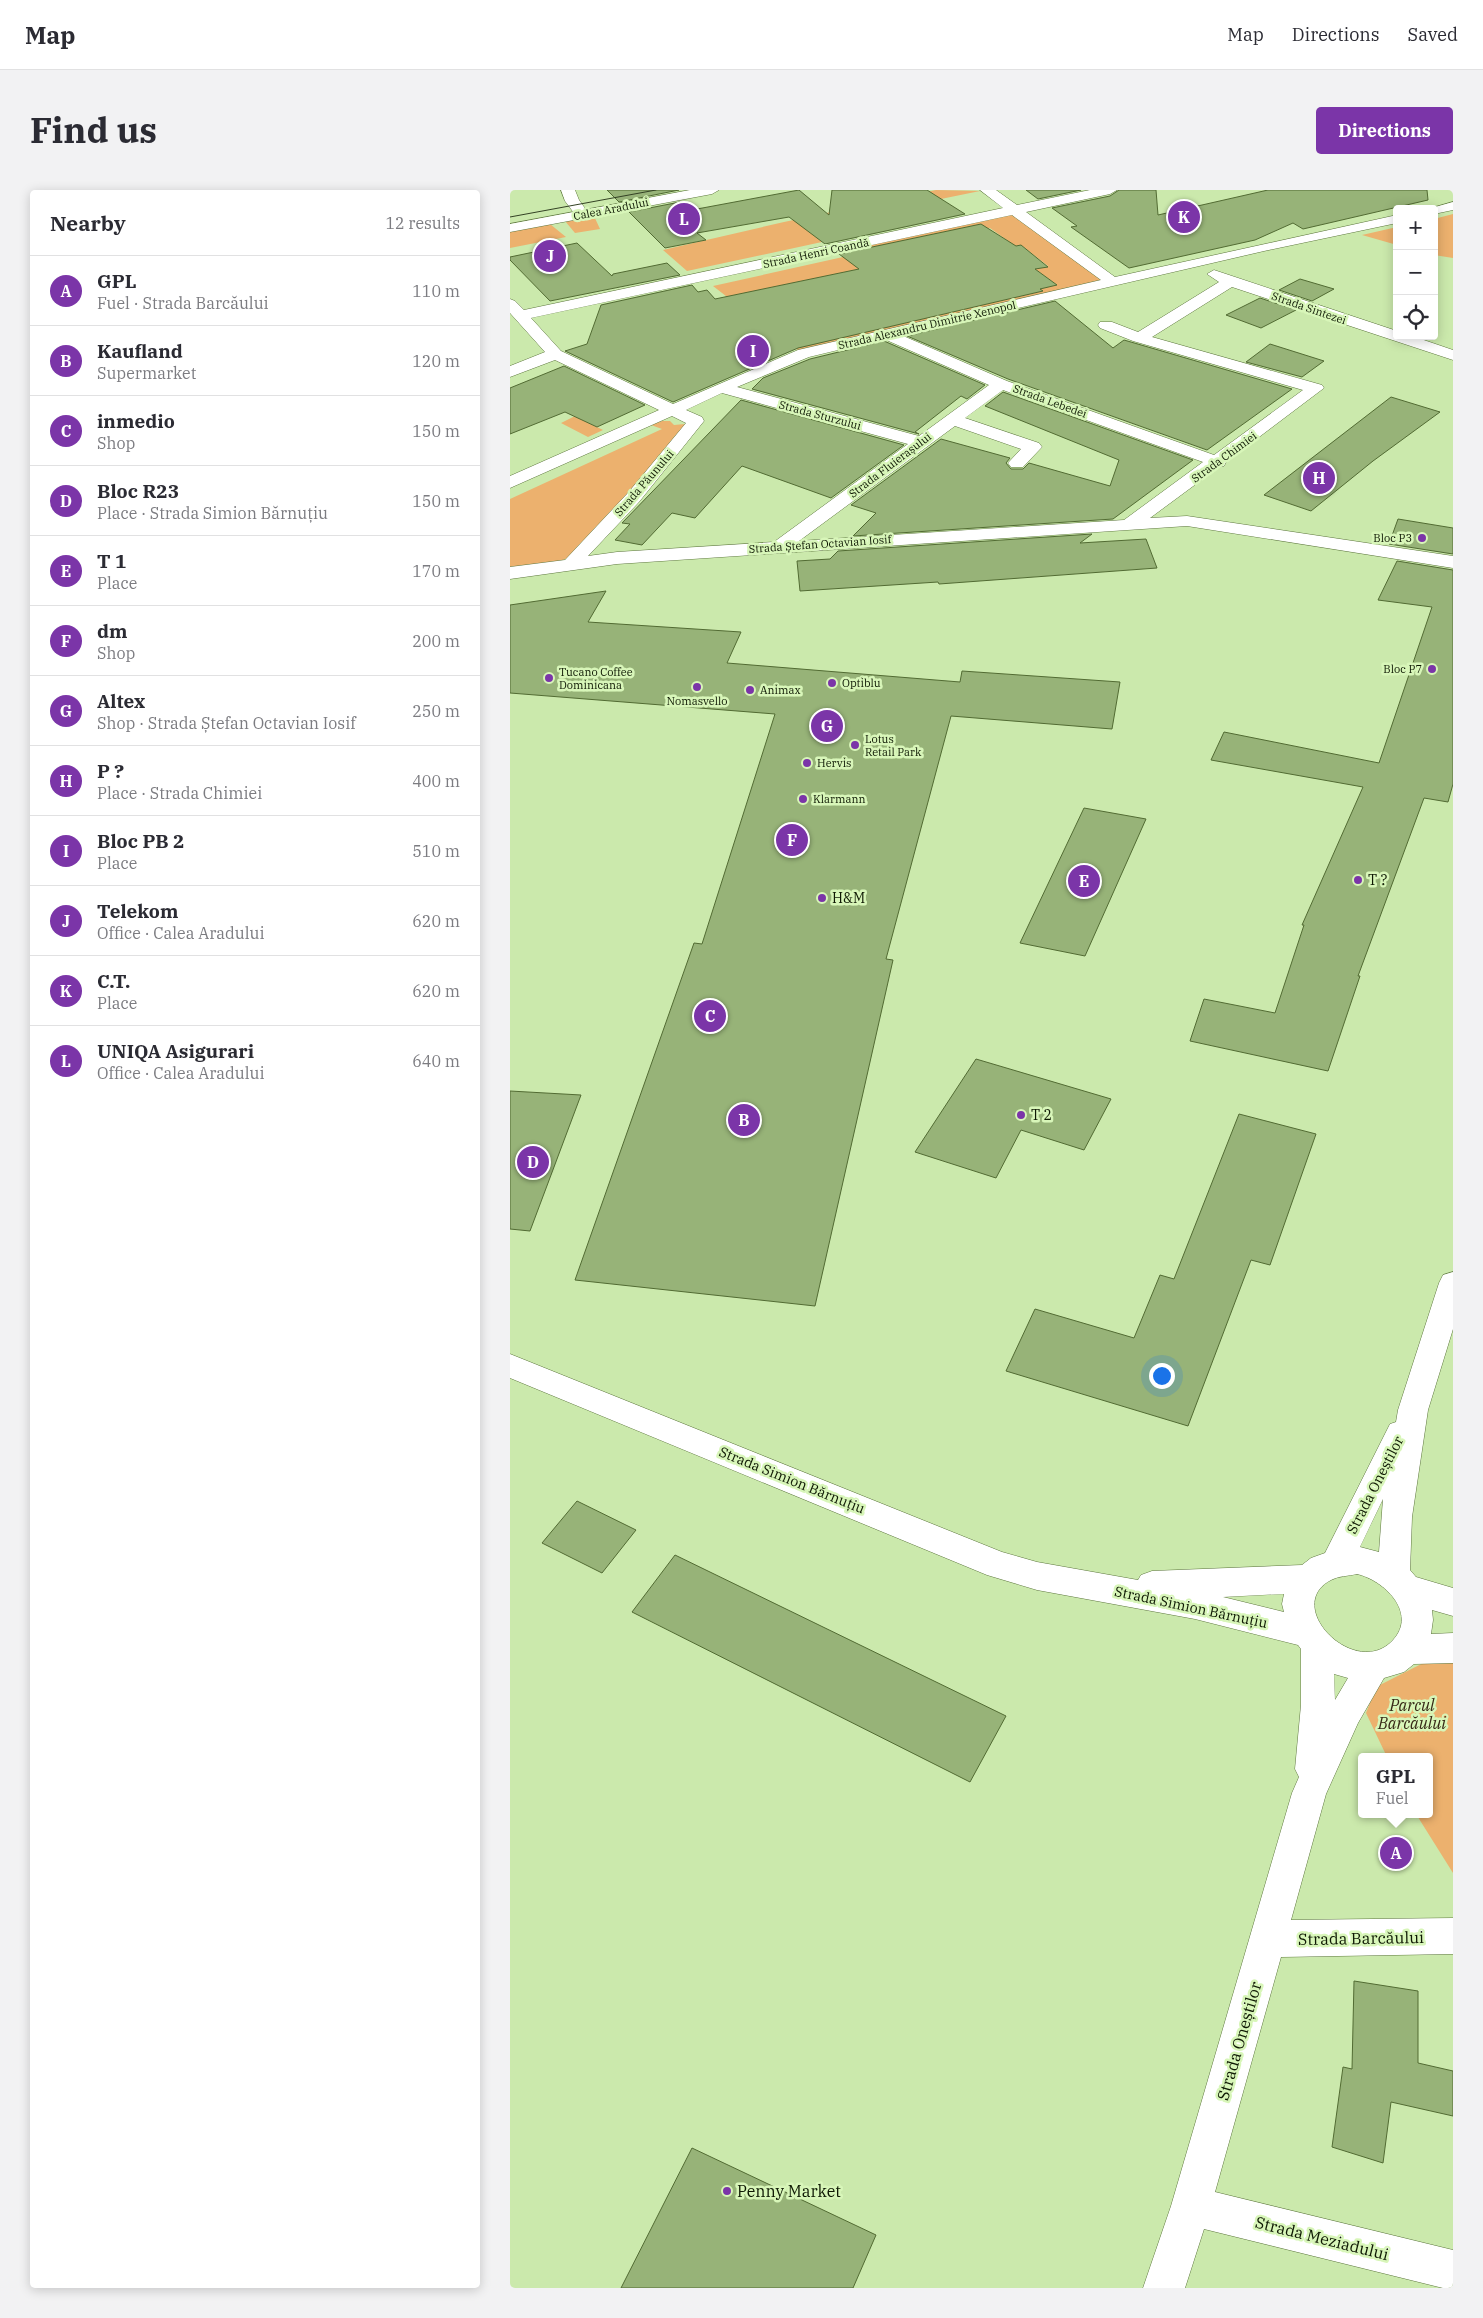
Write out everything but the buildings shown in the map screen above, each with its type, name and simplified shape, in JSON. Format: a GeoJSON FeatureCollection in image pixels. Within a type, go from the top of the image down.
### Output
{"type":"FeatureCollection","features":[{"type":"Feature","properties":{"kind":"street"},"geometry":{"type":"LineString","coordinates":[[568,190],[580,213]]}},
{"type":"Feature","properties":{"kind":"street","name":"Calea Aradului"},"geometry":{"type":"LineString","coordinates":[[510,228],[691,190]]}},
{"type":"Feature","properties":{"kind":"street","name":"Calea Aradului"},"geometry":{"type":"LineString","coordinates":[[510,224],[712,190]]}},
{"type":"Feature","properties":{"kind":"street"},"geometry":{"type":"LineString","coordinates":[[987,190],[1113,282]]}},
{"type":"Feature","properties":{"kind":"street","name":"Strada Henri Coandă"},"geometry":{"type":"LineString","coordinates":[[513,308],[1110,190]]}},
{"type":"Feature","properties":{"kind":"street"},"geometry":{"type":"LineString","coordinates":[[1438,209],[1453,206]]}},
{"type":"Feature","properties":{"kind":"street","name":"Strada Alexandru Dimitrie Xenopol"},"geometry":{"type":"LineString","coordinates":[[510,483],[720,388],[804,353],[1189,264],[1393,220]]}},
{"type":"Feature","properties":{"kind":"street"},"geometry":{"type":"LineString","coordinates":[[1189,264],[1230,281]]}},
{"type":"Feature","properties":{"kind":"street"},"geometry":{"type":"LineString","coordinates":[[1106,324],[1139,338],[1230,281]]}},
{"type":"Feature","properties":{"kind":"street","name":"Strada Sintezei"},"geometry":{"type":"LineString","coordinates":[[1230,281],[1387,335],[1453,355]]}},
{"type":"Feature","properties":{"kind":"street"},"geometry":{"type":"LineString","coordinates":[[513,308],[555,354],[672,410]]}},
{"type":"Feature","properties":{"kind":"street","name":"Strada Lebedei"},"geometry":{"type":"LineString","coordinates":[[885,334],[1001,384],[1218,462]]}},
{"type":"Feature","properties":{"kind":"street","name":"Strada Chimiei"},"geometry":{"type":"LineString","coordinates":[[1130,524],[1218,462],[1316,388],[1139,338]]}},
{"type":"Feature","properties":{"kind":"street"},"geometry":{"type":"LineString","coordinates":[[510,372],[555,354]]}},
{"type":"Feature","properties":{"kind":"street","name":"Strada Fluierașului"},"geometry":{"type":"LineString","coordinates":[[779,547],[1001,384]]}},
{"type":"Feature","properties":{"kind":"street","name":"Strada Sturzului"},"geometry":{"type":"LineString","coordinates":[[720,388],[920,442]]}},
{"type":"Feature","properties":{"kind":"street","name":"Strada Păunului"},"geometry":{"type":"LineString","coordinates":[[572,563],[633,498],[696,423],[695,419],[672,410]]}},
{"type":"Feature","properties":{"kind":"street"},"geometry":{"type":"LineString","coordinates":[[951,419],[1033,447],[1017,462]]}},
{"type":"Feature","properties":{"kind":"street","name":"Strada Ștefan Octavian Iosif"},"geometry":{"type":"LineString","coordinates":[[510,573],[617,558],[1187,521],[1453,562]]}},
{"type":"Feature","properties":{"kind":"street","name":"Strada Oneștilor"},"geometry":{"type":"LineString","coordinates":[[1401,1581],[1396,1517],[1413,1410],[1453,1284]]}},
{"type":"Feature","properties":{"kind":"street","name":"Strada Simion Bărnuțiu"},"geometry":{"type":"LineString","coordinates":[[510,1366],[969,1554],[1038,1576],[1195,1606],[1311,1640]]}},
{"type":"Feature","properties":{"kind":"street","name":"Strada Oneștilor"},"geometry":{"type":"LineString","coordinates":[[1337,1561],[1413,1410]]}},
{"type":"Feature","properties":{"kind":"street"},"geometry":{"type":"LineString","coordinates":[[1401,1581],[1416,1604],[1418,1620],[1415,1637],[1406,1650],[1392,1660],[1374,1666],[1344,1663],[1330,1656],[1311,1640],[1298,1613],[1298,1595],[1306,1579],[1319,1567],[1337,1561],[1357,1560],[1376,1565],[1401,1581],[1453,1602]]}},
{"type":"Feature","properties":{"kind":"street","name":"Strada Simion Bărnuțiu"},"geometry":{"type":"LineString","coordinates":[[1078,1584],[1193,1585],[1306,1579]]}},
{"type":"Feature","properties":{"kind":"street","name":"Strada Oneștilor"},"geometry":{"type":"LineString","coordinates":[[1309,1793],[1318,1705],[1311,1640]]}},
{"type":"Feature","properties":{"kind":"street"},"geometry":{"type":"LineString","coordinates":[[1406,1650],[1453,1648]]}},
{"type":"Feature","properties":{"kind":"street","name":"Strada Oneștilor"},"geometry":{"type":"LineString","coordinates":[[1164,2288],[1191,2206],[1309,1793],[1346,1712],[1374,1666]]}},
{"type":"Feature","properties":{"kind":"street","name":"Strada Barcăului"},"geometry":{"type":"LineString","coordinates":[[1268,1939],[1453,1936]]}},
{"type":"Feature","properties":{"kind":"street","name":"Strada Meziadului"},"geometry":{"type":"LineString","coordinates":[[1191,2206],[1453,2270]]}},
{"type":"Feature","properties":{"kind":"green space"},"geometry":{"type":"Polygon","coordinates":[[[936,190],[980,191],[804,227],[822,242],[687,271],[663,250],[784,222],[936,190]]]}},
{"type":"Feature","properties":{"kind":"green space"},"geometry":{"type":"Polygon","coordinates":[[[1014,210],[1113,282],[804,353],[792,347],[713,286],[861,253],[850,246],[1014,210]],[[990,228],[876,252],[1008,241],[990,228]],[[1021,245],[978,304],[1056,284],[1035,269],[1048,266],[1021,245]],[[864,268],[728,297],[759,312],[864,268]]]}},
{"type":"Feature","properties":{"kind":"green space"},"geometry":{"type":"Polygon","coordinates":[[[1453,214],[1453,258],[1438,256],[1438,218],[1453,214]]]}},
{"type":"Feature","properties":{"kind":"green space"},"geometry":{"type":"Polygon","coordinates":[[[594,216],[600,229],[575,233],[565,221],[594,216]]]}},
{"type":"Feature","properties":{"kind":"green space"},"geometry":{"type":"Polygon","coordinates":[[[550,224],[566,237],[510,248],[510,231],[550,224]]]}},
{"type":"Feature","properties":{"kind":"green space"},"geometry":{"type":"Polygon","coordinates":[[[1393,228],[1393,244],[1362,235],[1393,228]]]}},
{"type":"Feature","properties":{"kind":"green space"},"geometry":{"type":"Polygon","coordinates":[[[575,416],[603,430],[588,437],[561,423],[575,416]]]}},
{"type":"Feature","properties":{"kind":"green space"},"geometry":{"type":"Polygon","coordinates":[[[662,421],[670,421],[674,425],[696,423],[581,552],[556,563],[510,570],[510,499],[662,429],[651,425],[662,421]]]}},
{"type":"Feature","properties":{"kind":"green space","name":"Parcul Barcăului"},"geometry":{"type":"Polygon","coordinates":[[[1437,1656],[1453,1656],[1453,1873],[1419,1818],[1433,1818],[1433,1753],[1385,1753],[1366,1713],[1376,1687],[1437,1656]]]}},
{"type":"Feature","properties":{"kind":"tram line"},"geometry":{"type":"LineString","coordinates":[[510,217],[656,190]]}},
{"type":"Feature","properties":{"kind":"place","name":"C.T."},"geometry":{"type":"Point","coordinates":[1184,217]}},
{"type":"Feature","properties":{"kind":"place","name":"UNIQA Asigurari"},"geometry":{"type":"Point","coordinates":[684,219]}},
{"type":"Feature","properties":{"kind":"place","name":"Telekom"},"geometry":{"type":"Point","coordinates":[550,256]}},
{"type":"Feature","properties":{"kind":"place","name":"Bloc PB 2"},"geometry":{"type":"Point","coordinates":[753,351]}},
{"type":"Feature","properties":{"kind":"place","name":"P ?"},"geometry":{"type":"Point","coordinates":[1319,478]}},
{"type":"Feature","properties":{"kind":"place","name":"Bloc P3"},"geometry":{"type":"Point","coordinates":[1422,538]}},
{"type":"Feature","properties":{"kind":"place","name":"Bloc P7"},"geometry":{"type":"Point","coordinates":[1432,669]}},
{"type":"Feature","properties":{"kind":"place","name":"Tucano Coffee Dominicana"},"geometry":{"type":"Point","coordinates":[549,678]}},
{"type":"Feature","properties":{"kind":"place","name":"Optiblu"},"geometry":{"type":"Point","coordinates":[832,683]}},
{"type":"Feature","properties":{"kind":"place","name":"Nomasvello"},"geometry":{"type":"Point","coordinates":[697,687]}},
{"type":"Feature","properties":{"kind":"place","name":"Animax"},"geometry":{"type":"Point","coordinates":[750,690]}},
{"type":"Feature","properties":{"kind":"place","name":"Altex"},"geometry":{"type":"Point","coordinates":[827,726]}},
{"type":"Feature","properties":{"kind":"place","name":"Lotus Retail Park"},"geometry":{"type":"Point","coordinates":[855,745]}},
{"type":"Feature","properties":{"kind":"place","name":"Hervis"},"geometry":{"type":"Point","coordinates":[807,763]}},
{"type":"Feature","properties":{"kind":"place","name":"Klarmann"},"geometry":{"type":"Point","coordinates":[803,799]}},
{"type":"Feature","properties":{"kind":"place","name":"dm"},"geometry":{"type":"Point","coordinates":[792,840]}},
{"type":"Feature","properties":{"kind":"place","name":"T ?"},"geometry":{"type":"Point","coordinates":[1358,880]}},
{"type":"Feature","properties":{"kind":"place","name":"T 1"},"geometry":{"type":"Point","coordinates":[1084,881]}},
{"type":"Feature","properties":{"kind":"place","name":"H&M"},"geometry":{"type":"Point","coordinates":[822,898]}},
{"type":"Feature","properties":{"kind":"place","name":"inmedio"},"geometry":{"type":"Point","coordinates":[710,1016]}},
{"type":"Feature","properties":{"kind":"place","name":"T 2"},"geometry":{"type":"Point","coordinates":[1021,1115]}},
{"type":"Feature","properties":{"kind":"place","name":"Kaufland"},"geometry":{"type":"Point","coordinates":[744,1120]}},
{"type":"Feature","properties":{"kind":"place","name":"Bloc R23"},"geometry":{"type":"Point","coordinates":[533,1162]}},
{"type":"Feature","properties":{"kind":"place","name":"GPL"},"geometry":{"type":"Point","coordinates":[1396,1853]}},
{"type":"Feature","properties":{"kind":"place","name":"Penny Market"},"geometry":{"type":"Point","coordinates":[727,2191]}}]}
